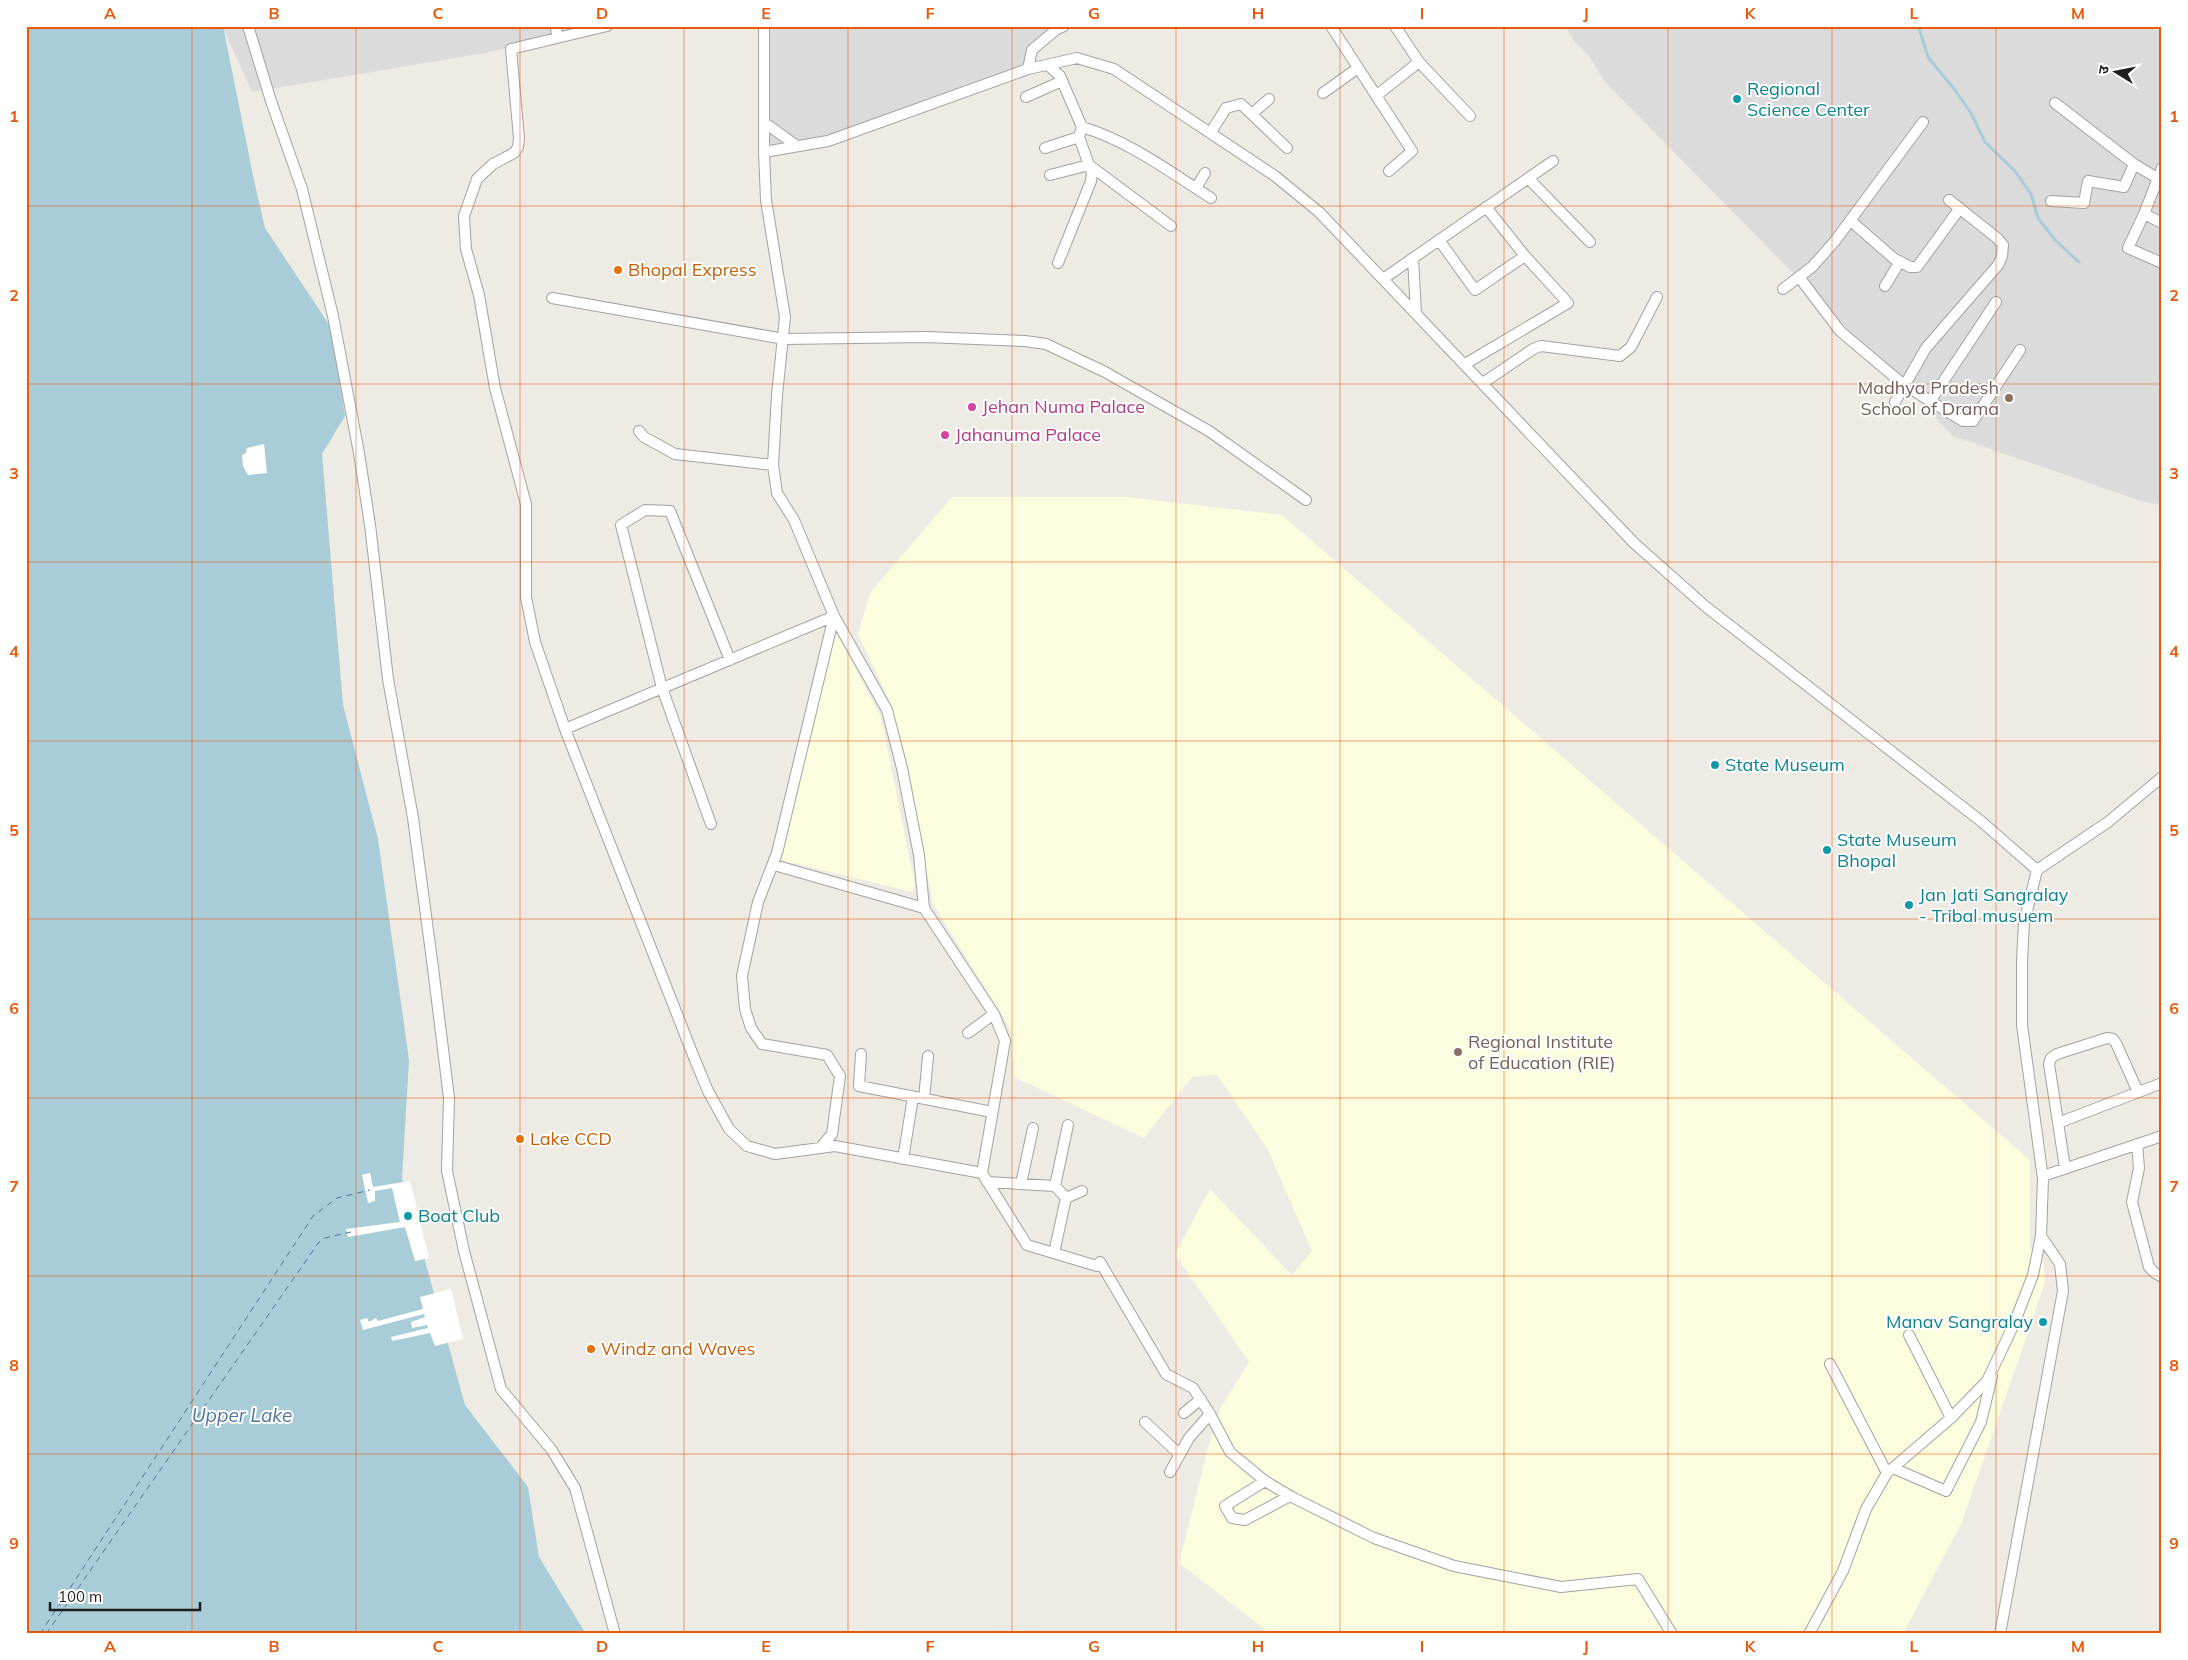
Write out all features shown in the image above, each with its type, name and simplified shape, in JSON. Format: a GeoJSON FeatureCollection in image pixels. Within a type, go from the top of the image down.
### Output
{"type":"FeatureCollection","features":[{"type":"Feature","properties":{"kind":"street"},"geometry":{"type":"LineString","coordinates":[[248,26],[271,101],[302,189],[333,316],[358,454],[370,525],[388,679],[413,818],[433,968],[449,1098],[447,1171],[464,1251],[501,1389],[551,1450],[575,1488],[615,1634]]}},
{"type":"Feature","properties":{"kind":"street"},"geometry":{"type":"LineString","coordinates":[[607,26],[557,32],[511,49],[519,138],[518,146],[514,153],[493,164],[477,179],[464,216],[466,249],[479,295],[495,388],[526,504],[526,596],[535,642],[565,729],[708,1091],[729,1128],[747,1146],[775,1154],[834,1146],[903,1159],[985,1178],[1021,1184],[1055,1186],[1066,1198]]}},
{"type":"Feature","properties":{"kind":"street"},"geometry":{"type":"LineString","coordinates":[[764,26],[766,200],[786,317],[777,395],[773,465],[777,493],[794,520],[834,616],[887,710],[902,768],[919,855],[924,908],[994,1014],[1005,1041],[992,1112],[985,1178],[1027,1245],[1097,1266],[1100,1262],[1166,1374],[1193,1388],[1210,1414],[1230,1452],[1265,1481],[1290,1496],[1374,1538],[1454,1566],[1561,1587],[1638,1579],[1672,1634]]}},
{"type":"Feature","properties":{"kind":"street"},"geometry":{"type":"LineString","coordinates":[[1028,68],[1032,50],[1057,29],[1064,26]]}},
{"type":"Feature","properties":{"kind":"street"},"geometry":{"type":"LineString","coordinates":[[1331,26],[1412,151],[1389,171]]}},
{"type":"Feature","properties":{"kind":"street"},"geometry":{"type":"LineString","coordinates":[[1395,26],[1419,62],[1470,116]]}},
{"type":"Feature","properties":{"kind":"street"},"geometry":{"type":"LineString","coordinates":[[764,152],[828,141],[1028,68],[1077,58],[1114,69],[1275,176],[1319,212],[1466,364],[1634,543],[1705,606],[1982,822],[2037,870]]}},
{"type":"Feature","properties":{"kind":"street"},"geometry":{"type":"LineString","coordinates":[[1377,95],[1419,62]]}},
{"type":"Feature","properties":{"kind":"street"},"geometry":{"type":"LineString","coordinates":[[1048,64],[1062,81],[1082,127],[1079,137],[1092,173],[1091,181],[1058,262]]}},
{"type":"Feature","properties":{"kind":"street"},"geometry":{"type":"LineString","coordinates":[[1323,93],[1358,68]]}},
{"type":"Feature","properties":{"kind":"street"},"geometry":{"type":"LineString","coordinates":[[1026,97],[1062,81]]}},
{"type":"Feature","properties":{"kind":"street"},"geometry":{"type":"LineString","coordinates":[[1252,114],[1269,99]]}},
{"type":"Feature","properties":{"kind":"street"},"geometry":{"type":"LineString","coordinates":[[2055,103],[2134,164],[2157,178]]}},
{"type":"Feature","properties":{"kind":"street"},"geometry":{"type":"LineString","coordinates":[[1211,132],[1226,108],[1240,104],[1287,148]]}},
{"type":"Feature","properties":{"kind":"street"},"geometry":{"type":"LineString","coordinates":[[1784,289],[1812,267],[1851,221],[1923,122]]}},
{"type":"Feature","properties":{"kind":"street"},"geometry":{"type":"LineString","coordinates":[[765,124],[797,146]]}},
{"type":"Feature","properties":{"kind":"street"},"geometry":{"type":"LineString","coordinates":[[1082,127],[1104,133],[1145,156],[1210,198]]}},
{"type":"Feature","properties":{"kind":"street"},"geometry":{"type":"LineString","coordinates":[[1045,148],[1079,137]]}},
{"type":"Feature","properties":{"kind":"street"},"geometry":{"type":"LineString","coordinates":[[1383,279],[1553,161]]}},
{"type":"Feature","properties":{"kind":"street"},"geometry":{"type":"LineString","coordinates":[[2051,201],[2084,203],[2088,181],[2124,186],[2134,164]]}},
{"type":"Feature","properties":{"kind":"street"},"geometry":{"type":"LineString","coordinates":[[1050,175],[1089,165]]}},
{"type":"Feature","properties":{"kind":"street"},"geometry":{"type":"LineString","coordinates":[[1089,165],[1171,226]]}},
{"type":"Feature","properties":{"kind":"street"},"geometry":{"type":"LineString","coordinates":[[2162,168],[2128,248],[2162,263]]}},
{"type":"Feature","properties":{"kind":"street"},"geometry":{"type":"LineString","coordinates":[[1196,188],[1205,173]]}},
{"type":"Feature","properties":{"kind":"street"},"geometry":{"type":"LineString","coordinates":[[1528,178],[1590,242]]}},
{"type":"Feature","properties":{"kind":"street"},"geometry":{"type":"LineString","coordinates":[[1895,402],[1926,348],[1998,265],[2002,256],[2003,245],[1997,238],[1949,200]]}},
{"type":"Feature","properties":{"kind":"street"},"geometry":{"type":"LineString","coordinates":[[1466,364],[1568,303],[1486,207]]}},
{"type":"Feature","properties":{"kind":"street"},"geometry":{"type":"LineString","coordinates":[[1851,221],[1898,260],[1910,267],[1917,267],[1960,208]]}},
{"type":"Feature","properties":{"kind":"street"},"geometry":{"type":"LineString","coordinates":[[2144,214],[2162,223]]}},
{"type":"Feature","properties":{"kind":"street"},"geometry":{"type":"LineString","coordinates":[[1439,240],[1476,290],[1526,256]]}},
{"type":"Feature","properties":{"kind":"street"},"geometry":{"type":"LineString","coordinates":[[1413,258],[1416,314]]}},
{"type":"Feature","properties":{"kind":"street"},"geometry":{"type":"LineString","coordinates":[[1886,286],[1898,267],[1898,260]]}},
{"type":"Feature","properties":{"kind":"street"},"geometry":{"type":"LineString","coordinates":[[1798,277],[1840,331],[1904,385],[1963,421],[1973,420],[2020,350]]}},
{"type":"Feature","properties":{"kind":"street"},"geometry":{"type":"LineString","coordinates":[[1483,384],[1533,349],[1541,346],[1620,356],[1631,347],[1657,297]]}},
{"type":"Feature","properties":{"kind":"street"},"geometry":{"type":"LineString","coordinates":[[552,298],[784,339],[926,337],[1025,341],[1046,344],[1105,372],[1209,431],[1306,500]]}},
{"type":"Feature","properties":{"kind":"street"},"geometry":{"type":"LineString","coordinates":[[1930,400],[1996,302]]}},
{"type":"Feature","properties":{"kind":"street"},"geometry":{"type":"LineString","coordinates":[[639,431],[644,437],[675,454],[773,465]]}},
{"type":"Feature","properties":{"kind":"street"},"geometry":{"type":"LineString","coordinates":[[711,824],[662,688],[621,525],[645,510],[670,511],[730,660]]}},
{"type":"Feature","properties":{"kind":"street"},"geometry":{"type":"LineString","coordinates":[[565,729],[834,616]]}},
{"type":"Feature","properties":{"kind":"street"},"geometry":{"type":"LineString","coordinates":[[822,1148],[832,1134],[840,1076],[827,1055],[762,1044],[750,1028],[745,1008],[742,976],[758,902],[774,865],[834,616]]}},
{"type":"Feature","properties":{"kind":"street"},"geometry":{"type":"LineString","coordinates":[[1809,1634],[1843,1571],[1866,1509],[1890,1471],[1951,1418],[1987,1380],[2014,1324],[2033,1275],[2041,1236],[2043,1176],[2022,1025],[2022,961],[2024,923],[2037,870],[2108,822],[2162,777]]}},
{"type":"Feature","properties":{"kind":"street"},"geometry":{"type":"LineString","coordinates":[[774,865],[924,908]]}},
{"type":"Feature","properties":{"kind":"street"},"geometry":{"type":"LineString","coordinates":[[968,1033],[994,1014]]}},
{"type":"Feature","properties":{"kind":"street"},"geometry":{"type":"LineString","coordinates":[[2065,1168],[2049,1064],[2052,1058],[2057,1054],[2107,1038],[2113,1039],[2138,1092]]}},
{"type":"Feature","properties":{"kind":"street"},"geometry":{"type":"LineString","coordinates":[[861,1054],[859,1086],[992,1112]]}},
{"type":"Feature","properties":{"kind":"street"},"geometry":{"type":"LineString","coordinates":[[903,1159],[928,1056]]}},
{"type":"Feature","properties":{"kind":"street"},"geometry":{"type":"LineString","coordinates":[[2058,1123],[2162,1083]]}},
{"type":"Feature","properties":{"kind":"street"},"geometry":{"type":"LineString","coordinates":[[1055,1186],[1068,1125]]}},
{"type":"Feature","properties":{"kind":"street"},"geometry":{"type":"LineString","coordinates":[[1021,1184],[1033,1128]]}},
{"type":"Feature","properties":{"kind":"street"},"geometry":{"type":"LineString","coordinates":[[2043,1176],[2162,1136]]}},
{"type":"Feature","properties":{"kind":"street"},"geometry":{"type":"LineString","coordinates":[[2137,1144],[2139,1168],[2132,1202],[2149,1267],[2162,1277]]}},
{"type":"Feature","properties":{"kind":"street"},"geometry":{"type":"LineString","coordinates":[[1066,1198],[1082,1191]]}},
{"type":"Feature","properties":{"kind":"street"},"geometry":{"type":"LineString","coordinates":[[1054,1253],[1066,1198]]}},
{"type":"Feature","properties":{"kind":"street"},"geometry":{"type":"LineString","coordinates":[[2000,1634],[2063,1291],[2060,1264],[2041,1236]]}},
{"type":"Feature","properties":{"kind":"street"},"geometry":{"type":"LineString","coordinates":[[1909,1335],[1951,1418]]}},
{"type":"Feature","properties":{"kind":"street"},"geometry":{"type":"LineString","coordinates":[[1830,1364],[1890,1471],[1946,1491],[1981,1422],[1993,1370]]}},
{"type":"Feature","properties":{"kind":"street"},"geometry":{"type":"LineString","coordinates":[[1184,1413],[1201,1399]]}},
{"type":"Feature","properties":{"kind":"street"},"geometry":{"type":"LineString","coordinates":[[1170,1472],[1189,1438],[1210,1414]]}},
{"type":"Feature","properties":{"kind":"street"},"geometry":{"type":"LineString","coordinates":[[1145,1422],[1179,1454]]}},
{"type":"Feature","properties":{"kind":"street"},"geometry":{"type":"LineString","coordinates":[[1265,1481],[1225,1506],[1232,1518],[1245,1520],[1290,1496]]}},
{"type":"Feature","properties":{"kind":"shaded area"},"geometry":{"type":"Polygon","coordinates":[[[222,26],[601,26],[485,53],[252,92],[222,26]]]}},
{"type":"Feature","properties":{"kind":"shaded area"},"geometry":{"type":"Polygon","coordinates":[[[768,26],[1075,26],[1032,50],[1028,69],[828,141],[764,152],[768,26]]]}},
{"type":"Feature","properties":{"kind":"shaded area"},"geometry":{"type":"Polygon","coordinates":[[[1565,26],[2162,26],[2162,505],[2144,502],[1953,436],[1605,82],[1589,56],[1576,43],[1565,26]]]}},
{"type":"Feature","properties":{"kind":"shaded area","name":"Regional Institute of Education (RIE)"},"geometry":{"type":"Polygon","coordinates":[[[952,497],[1127,497],[1282,515],[2030,1160],[2030,1249],[2043,1255],[2045,1283],[1962,1522],[1903,1634],[1271,1634],[1179,1563],[1210,1440],[1221,1407],[1249,1362],[1175,1254],[1210,1189],[1292,1275],[1312,1251],[1267,1148],[1217,1075],[1192,1077],[1144,1138],[1014,1077],[1010,1028],[933,904],[904,755],[889,700],[858,634],[870,593],[952,497]]]}},
{"type":"Feature","properties":{"kind":"shaded area"},"geometry":{"type":"Polygon","coordinates":[[[837,634],[881,717],[915,885],[912,892],[781,860],[833,639],[837,634]]]}},
{"type":"Feature","properties":{"kind":"water","name":"Upper Lake"},"geometry":{"type":"Polygon","coordinates":[[[26,26],[223,26],[265,228],[332,329],[345,416],[322,454],[343,705],[378,839],[409,1060],[402,1178],[465,1405],[528,1487],[539,1557],[586,1634],[26,1634],[26,26]]]}},
{"type":"Feature","properties":{"kind":"pier"},"geometry":{"type":"Polygon","coordinates":[[[264,444],[267,473],[248,475],[243,466],[242,455],[246,453],[247,448],[264,444]]]}},
{"type":"Feature","properties":{"kind":"pier","name":"Boat Club"},"geometry":{"type":"Polygon","coordinates":[[[370,1173],[373,1187],[410,1181],[429,1258],[415,1261],[405,1227],[348,1237],[346,1229],[400,1222],[392,1188],[375,1191],[375,1201],[368,1203],[362,1175],[370,1173]]]}},
{"type":"Feature","properties":{"kind":"pier"},"geometry":{"type":"Polygon","coordinates":[[[451,1289],[463,1339],[435,1346],[430,1333],[392,1341],[391,1337],[428,1328],[427,1325],[412,1328],[411,1322],[425,1317],[424,1314],[363,1330],[360,1320],[367,1318],[369,1322],[376,1318],[378,1321],[423,1309],[420,1297],[451,1289]]]}},
{"type":"Feature","properties":{"kind":"waterway"},"geometry":{"type":"LineString","coordinates":[[1914,26],[1919,28],[1928,57],[1971,113],[1985,142],[2015,171],[2031,194],[2038,218],[2056,241],[2079,262]]}},
{"type":"Feature","properties":{"kind":"ferry route"},"geometry":{"type":"LineString","coordinates":[[40,1634],[313,1216],[337,1198],[370,1190]]}},
{"type":"Feature","properties":{"kind":"ferry route"},"geometry":{"type":"LineString","coordinates":[[46,1634],[319,1242],[325,1238],[351,1232]]}},
{"type":"Feature","properties":{"kind":"place","name":"Regional Science Center"},"geometry":{"type":"Point","coordinates":[1737,99]}},
{"type":"Feature","properties":{"kind":"place","name":"Bhopal Express"},"geometry":{"type":"Point","coordinates":[618,270]}},
{"type":"Feature","properties":{"kind":"place","name":"Madhya Pradesh School of Drama"},"geometry":{"type":"Point","coordinates":[2009,398]}},
{"type":"Feature","properties":{"kind":"place","name":"Jehan Numa Palace"},"geometry":{"type":"Point","coordinates":[972,407]}},
{"type":"Feature","properties":{"kind":"place","name":"Jahanuma Palace"},"geometry":{"type":"Point","coordinates":[945,435]}},
{"type":"Feature","properties":{"kind":"place","name":"State Museum"},"geometry":{"type":"Point","coordinates":[1715,765]}},
{"type":"Feature","properties":{"kind":"place","name":"State Museum Bhopal"},"geometry":{"type":"Point","coordinates":[1827,850]}},
{"type":"Feature","properties":{"kind":"place","name":"Jan Jati Sangralay - Tribal musuem"},"geometry":{"type":"Point","coordinates":[1909,905]}},
{"type":"Feature","properties":{"kind":"place","name":"Regional Institute of Education (RIE)"},"geometry":{"type":"Point","coordinates":[1458,1052]}},
{"type":"Feature","properties":{"kind":"place","name":"Lake CCD"},"geometry":{"type":"Point","coordinates":[520,1139]}},
{"type":"Feature","properties":{"kind":"place","name":"Boat Club"},"geometry":{"type":"Point","coordinates":[408,1216]}},
{"type":"Feature","properties":{"kind":"place","name":"Manav Sangralay"},"geometry":{"type":"Point","coordinates":[2043,1322]}},
{"type":"Feature","properties":{"kind":"place","name":"Windz and Waves"},"geometry":{"type":"Point","coordinates":[591,1349]}}]}
